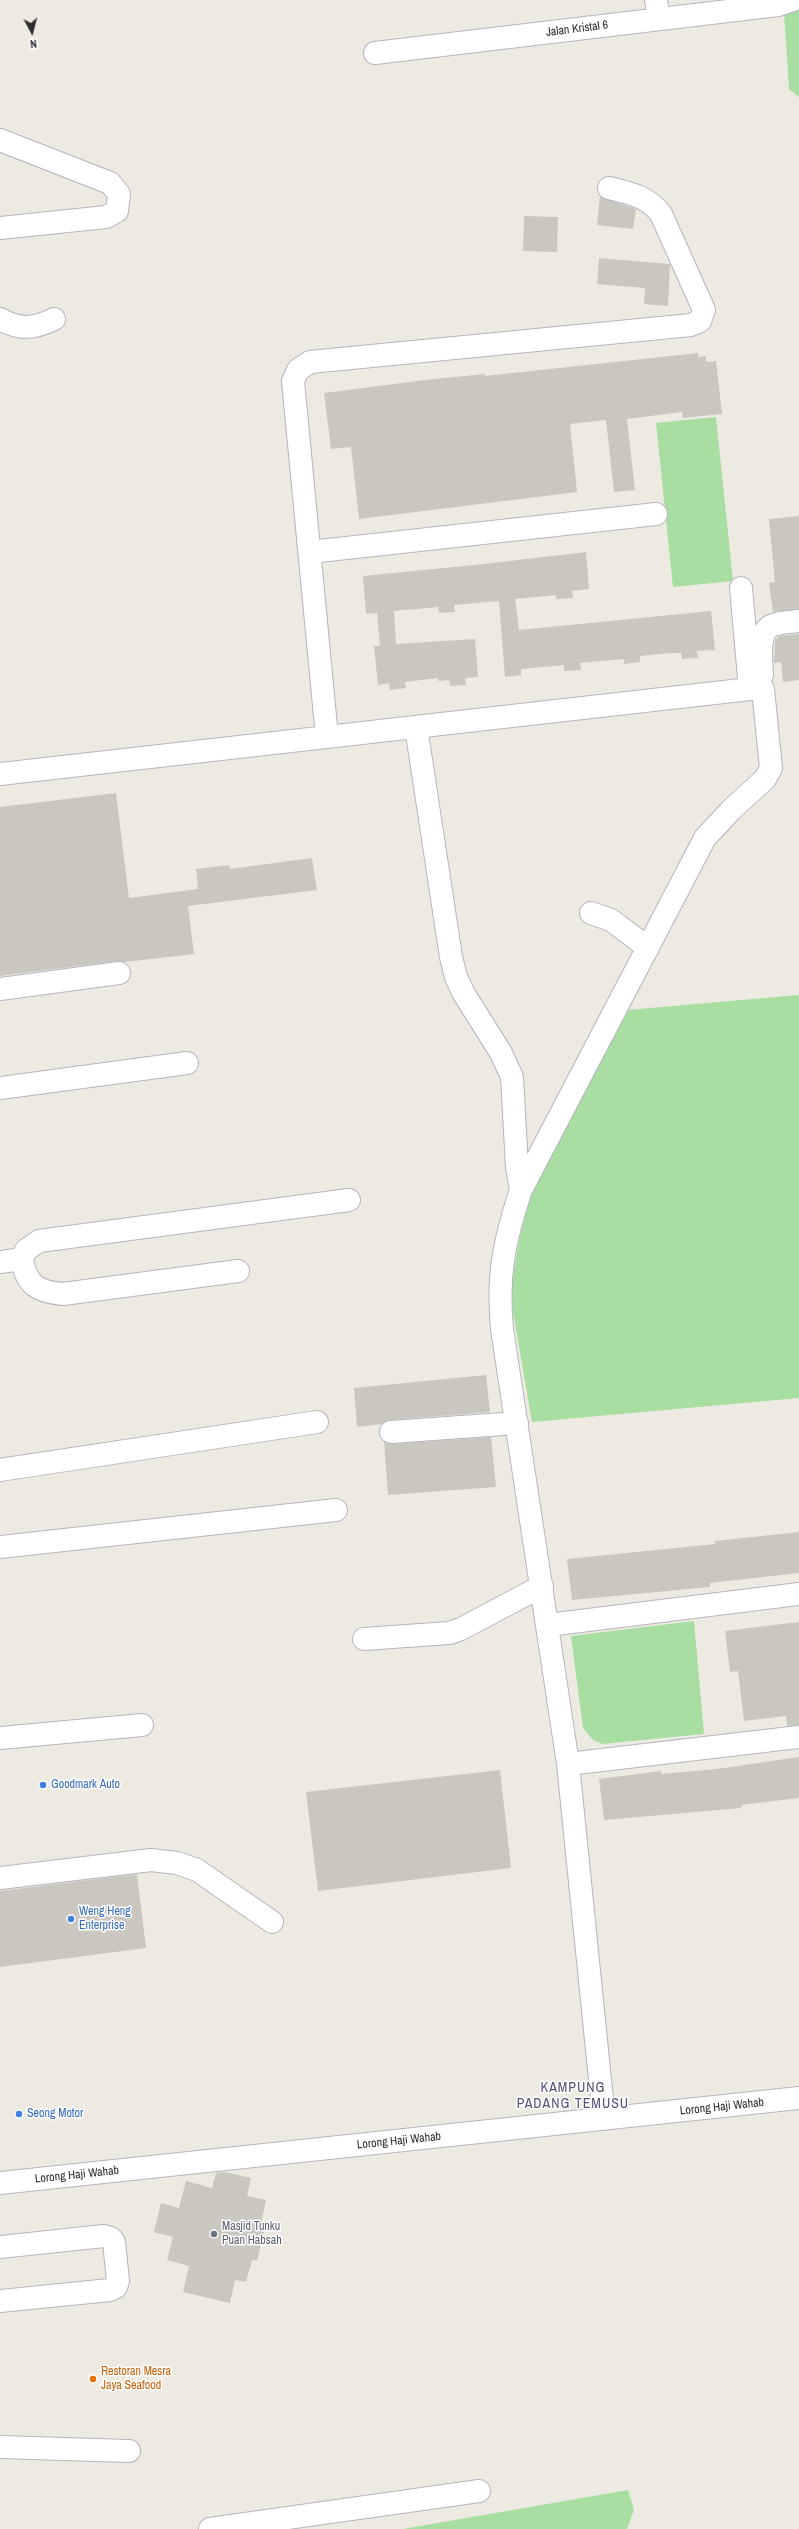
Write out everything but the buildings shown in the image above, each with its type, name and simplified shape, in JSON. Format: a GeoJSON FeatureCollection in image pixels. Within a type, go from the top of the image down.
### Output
{"type":"FeatureCollection","features":[{"type":"Feature","properties":{"kind":"street","name":"Jalan Kristal 6"},"geometry":{"type":"LineString","coordinates":[[375,53],[657,9],[786,3]]}},
{"type":"Feature","properties":{"kind":"street"},"geometry":{"type":"LineString","coordinates":[[0,140],[110,183],[119,194],[117,211],[106,217],[0,228]]}},
{"type":"Feature","properties":{"kind":"street"},"geometry":{"type":"LineString","coordinates":[[327,737],[293,381],[298,370],[310,362],[690,325],[700,321],[704,310],[660,214],[654,205],[638,195],[609,188]]}},
{"type":"Feature","properties":{"kind":"street"},"geometry":{"type":"LineString","coordinates":[[0,319],[12,326],[24,328],[39,326],[54,319]]}},
{"type":"Feature","properties":{"kind":"street"},"geometry":{"type":"LineString","coordinates":[[310,552],[656,514]]}},
{"type":"Feature","properties":{"kind":"street"},"geometry":{"type":"LineString","coordinates":[[604,2119],[568,1764],[499,1298],[507,1233],[521,1190],[706,838],[731,810],[765,779],[771,768],[756,689],[741,588]]}},
{"type":"Feature","properties":{"kind":"street"},"geometry":{"type":"LineString","coordinates":[[756,689],[762,645],[766,629],[773,625],[799,621]]}},
{"type":"Feature","properties":{"kind":"street"},"geometry":{"type":"LineString","coordinates":[[0,774],[756,689]]}},
{"type":"Feature","properties":{"kind":"street"},"geometry":{"type":"LineString","coordinates":[[416,727],[456,977],[464,994],[501,1053],[512,1077],[517,1167],[521,1190]]}},
{"type":"Feature","properties":{"kind":"street"},"geometry":{"type":"LineString","coordinates":[[591,913],[611,920],[648,948]]}},
{"type":"Feature","properties":{"kind":"street"},"geometry":{"type":"LineString","coordinates":[[0,989],[119,973]]}},
{"type":"Feature","properties":{"kind":"street"},"geometry":{"type":"LineString","coordinates":[[0,1088],[186,1063]]}},
{"type":"Feature","properties":{"kind":"street"},"geometry":{"type":"LineString","coordinates":[[238,1271],[63,1294],[46,1293],[31,1283],[24,1272],[22,1259],[26,1250],[39,1241],[349,1200]]}},
{"type":"Feature","properties":{"kind":"street"},"geometry":{"type":"LineString","coordinates":[[0,1262],[22,1259]]}},
{"type":"Feature","properties":{"kind":"street"},"geometry":{"type":"LineString","coordinates":[[0,1470],[317,1422]]}},
{"type":"Feature","properties":{"kind":"street"},"geometry":{"type":"LineString","coordinates":[[391,1432],[517,1423]]}},
{"type":"Feature","properties":{"kind":"street"},"geometry":{"type":"LineString","coordinates":[[0,1547],[336,1510]]}},
{"type":"Feature","properties":{"kind":"street"},"geometry":{"type":"LineString","coordinates":[[364,1640],[449,1633],[461,1629],[542,1586]]}},
{"type":"Feature","properties":{"kind":"street"},"geometry":{"type":"LineString","coordinates":[[548,1625],[799,1594]]}},
{"type":"Feature","properties":{"kind":"street"},"geometry":{"type":"LineString","coordinates":[[0,1738],[142,1725]]}},
{"type":"Feature","properties":{"kind":"street"},"geometry":{"type":"LineString","coordinates":[[568,1764],[799,1737]]}},
{"type":"Feature","properties":{"kind":"street"},"geometry":{"type":"LineString","coordinates":[[0,1878],[151,1860],[177,1863],[197,1870],[272,1922]]}},
{"type":"Feature","properties":{"kind":"street","name":"Lorong Haji Wahab"},"geometry":{"type":"LineString","coordinates":[[0,2183],[799,2098]]}},
{"type":"Feature","properties":{"kind":"street"},"geometry":{"type":"LineString","coordinates":[[0,2247],[104,2236],[111,2238],[114,2242],[118,2281],[116,2287],[110,2290],[0,2301]]}},
{"type":"Feature","properties":{"kind":"street"},"geometry":{"type":"LineString","coordinates":[[0,2447],[129,2451]]}},
{"type":"Feature","properties":{"kind":"street"},"geometry":{"type":"LineString","coordinates":[[210,2529],[479,2491]]}},
{"type":"Feature","properties":{"kind":"green space"},"geometry":{"type":"Polygon","coordinates":[[[799,0],[799,97],[789,89],[784,13],[799,0]]]}},
{"type":"Feature","properties":{"kind":"green space"},"geometry":{"type":"Polygon","coordinates":[[[716,417],[733,581],[673,587],[656,423],[716,417]]]}},
{"type":"Feature","properties":{"kind":"green space"},"geometry":{"type":"Polygon","coordinates":[[[799,995],[799,1398],[532,1422],[510,1295],[520,1235],[532,1191],[627,1010],[799,995]]]}},
{"type":"Feature","properties":{"kind":"green space"},"geometry":{"type":"Polygon","coordinates":[[[694,1621],[704,1734],[602,1744],[592,1739],[583,1728],[571,1636],[694,1621]]]}},
{"type":"Feature","properties":{"kind":"green space"},"geometry":{"type":"Polygon","coordinates":[[[628,2490],[634,2510],[627,2529],[403,2529],[628,2490]]]}},
{"type":"Feature","properties":{"kind":"place","name":"Goodmark Auto"},"geometry":{"type":"Point","coordinates":[43,1785]}},
{"type":"Feature","properties":{"kind":"place","name":"Weng Heng Enterprise"},"geometry":{"type":"Point","coordinates":[71,1919]}},
{"type":"Feature","properties":{"kind":"place","name":"Seong Motor"},"geometry":{"type":"Point","coordinates":[19,2114]}},
{"type":"Feature","properties":{"kind":"place","name":"Masjid Tunku Puan Habsah"},"geometry":{"type":"Point","coordinates":[214,2234]}},
{"type":"Feature","properties":{"kind":"place","name":"Restoran Mesra Jaya Seafood"},"geometry":{"type":"Point","coordinates":[93,2379]}},
{"type":"Feature","properties":{"kind":"district","name":"KAMPUNG PADANG TEMUSU"},"geometry":{"type":"Point","coordinates":[573,2096]}}]}
